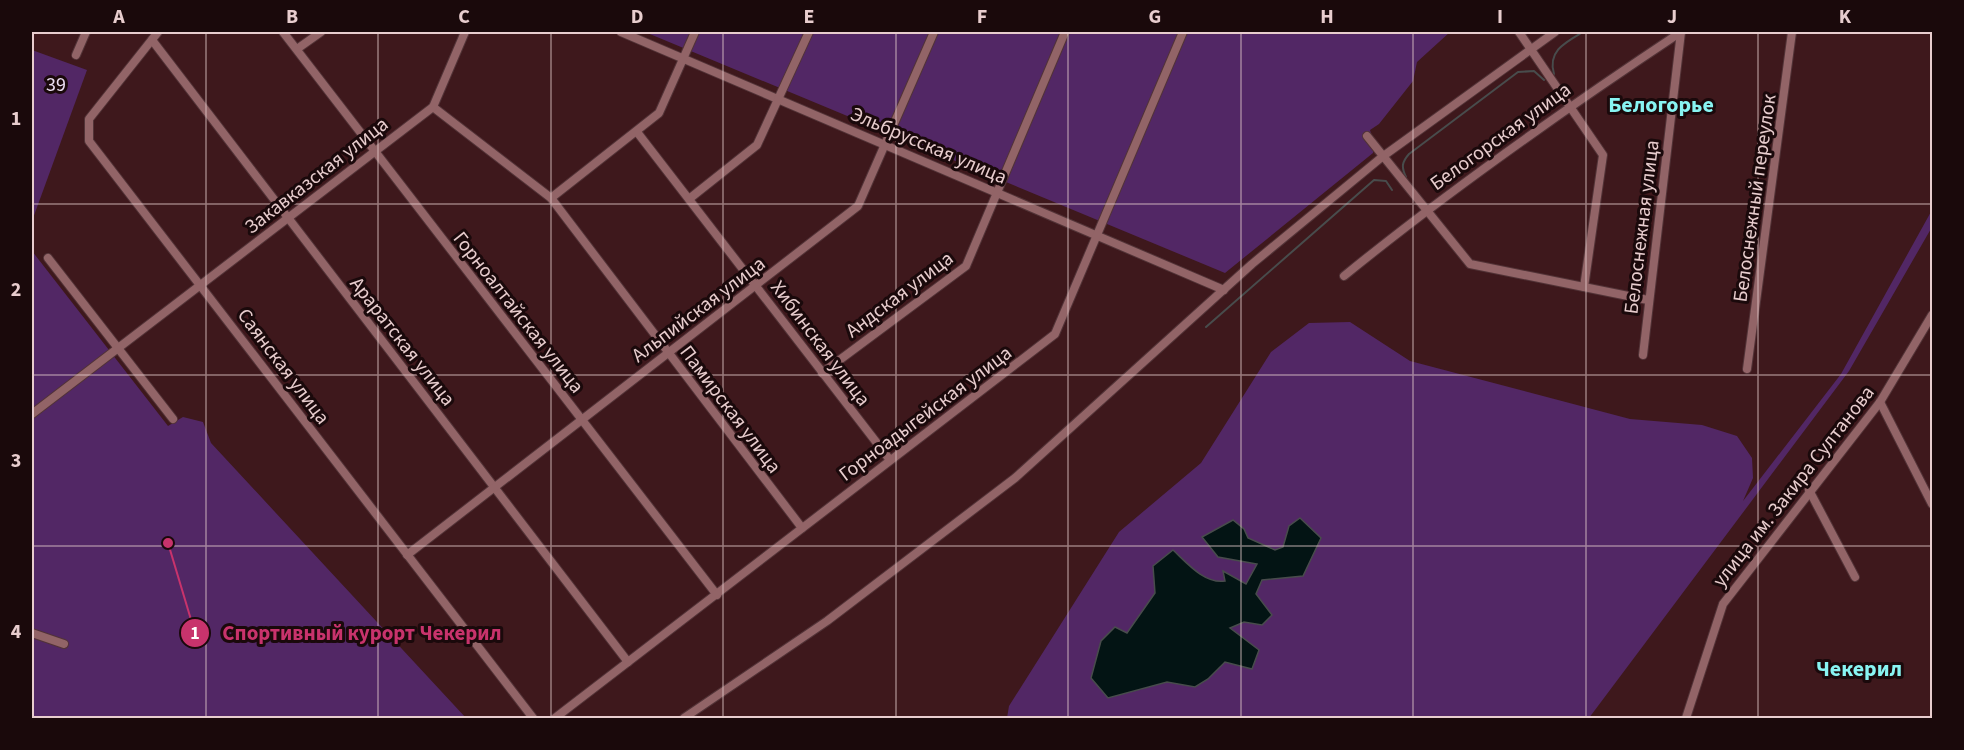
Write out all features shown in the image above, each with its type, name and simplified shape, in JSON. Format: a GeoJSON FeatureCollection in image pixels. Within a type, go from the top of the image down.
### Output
{"type":"FeatureCollection","features":[{"type":"Feature","properties":{"kind":"street"},"geometry":{"type":"LineString","coordinates":[[76,55],[86,32]]}},
{"type":"Feature","properties":{"kind":"street","name":"Саянская улица"},"geometry":{"type":"LineString","coordinates":[[158,32],[89,119],[89,141],[533,718]]}},
{"type":"Feature","properties":{"kind":"street","name":"Горноалтайская улица"},"geometry":{"type":"LineString","coordinates":[[283,32],[717,595]]}},
{"type":"Feature","properties":{"kind":"street"},"geometry":{"type":"LineString","coordinates":[[297,49],[321,32]]}},
{"type":"Feature","properties":{"kind":"street"},"geometry":{"type":"LineString","coordinates":[[434,107],[465,32]]}},
{"type":"Feature","properties":{"kind":"street","name":"Эльбрусская улица"},"geometry":{"type":"LineString","coordinates":[[621,32],[1224,290]]}},
{"type":"Feature","properties":{"kind":"street"},"geometry":{"type":"LineString","coordinates":[[551,198],[660,113],[695,32]]}},
{"type":"Feature","properties":{"kind":"street"},"geometry":{"type":"LineString","coordinates":[[689,199],[757,145],[809,32]]}},
{"type":"Feature","properties":{"kind":"street","name":"Альпийская улица"},"geometry":{"type":"LineString","coordinates":[[407,555],[493,486],[858,206],[934,32]]}},
{"type":"Feature","properties":{"kind":"street","name":"Андская улица"},"geometry":{"type":"LineString","coordinates":[[822,372],[966,266],[1065,32]]}},
{"type":"Feature","properties":{"kind":"street","name":"Горноадыгейская улица"},"geometry":{"type":"LineString","coordinates":[[555,718],[1055,334],[1184,32]]}},
{"type":"Feature","properties":{"kind":"street"},"geometry":{"type":"LineString","coordinates":[[1519,32],[1604,155],[1584,287]]}},
{"type":"Feature","properties":{"kind":"street"},"geometry":{"type":"LineString","coordinates":[[684,718],[827,621],[1015,478],[1224,290],[1382,157],[1555,32]]}},
{"type":"Feature","properties":{"kind":"street","name":"Белогорская улица"},"geometry":{"type":"LineString","coordinates":[[1344,276],[1425,210],[1569,106],[1681,32]]}},
{"type":"Feature","properties":{"kind":"street","name":"Белоснежная улица"},"geometry":{"type":"LineString","coordinates":[[1643,355],[1681,32]]}},
{"type":"Feature","properties":{"kind":"street","name":"Белоснежный переулок"},"geometry":{"type":"LineString","coordinates":[[1747,369],[1792,32]]}},
{"type":"Feature","properties":{"kind":"street","name":"Араратская улица"},"geometry":{"type":"LineString","coordinates":[[152,40],[628,662]]}},
{"type":"Feature","properties":{"kind":"street","name":"Закавказская улица"},"geometry":{"type":"LineString","coordinates":[[32,414],[434,107]]}},
{"type":"Feature","properties":{"kind":"street","name":"Памирская улица"},"geometry":{"type":"LineString","coordinates":[[434,107],[551,198],[802,528]]}},
{"type":"Feature","properties":{"kind":"street","name":"Хибинская улица"},"geometry":{"type":"LineString","coordinates":[[637,132],[890,460]]}},
{"type":"Feature","properties":{"kind":"street"},"geometry":{"type":"LineString","coordinates":[[1367,136],[1470,264],[1648,300]]}},
{"type":"Feature","properties":{"kind":"street"},"geometry":{"type":"LineString","coordinates":[[48,258],[173,419]]}},
{"type":"Feature","properties":{"kind":"street","name":"улица им. Закира Султанова"},"geometry":{"type":"LineString","coordinates":[[1686,718],[1723,604],[1809,490],[1880,402],[1932,315]]}},
{"type":"Feature","properties":{"kind":"street"},"geometry":{"type":"LineString","coordinates":[[1880,402],[1932,504]]}},
{"type":"Feature","properties":{"kind":"street"},"geometry":{"type":"LineString","coordinates":[[1809,490],[1855,577]]}},
{"type":"Feature","properties":{"kind":"street"},"geometry":{"type":"LineString","coordinates":[[32,633],[64,644]]}},
{"type":"Feature","properties":{"kind":"green space"},"geometry":{"type":"Polygon","coordinates":[[[645,32],[1450,32],[1417,62],[1413,81],[1379,124],[1370,130],[1374,143],[1373,153],[1225,273],[645,32]]]}},
{"type":"Feature","properties":{"kind":"green space","name":"39"},"geometry":{"type":"Polygon","coordinates":[[[32,50],[87,70],[32,221],[32,50]]]}},
{"type":"Feature","properties":{"kind":"green space"},"geometry":{"type":"Polygon","coordinates":[[[1932,210],[1932,227],[1849,371],[1589,718],[1007,718],[1009,706],[1119,532],[1201,463],[1271,352],[1309,323],[1350,322],[1410,361],[1630,419],[1702,425],[1737,436],[1752,458],[1753,478],[1743,501],[1841,374],[1932,210]]]}},
{"type":"Feature","properties":{"kind":"green space"},"geometry":{"type":"Polygon","coordinates":[[[32,251],[168,426],[183,417],[203,422],[211,443],[466,718],[32,718],[32,251]]]}},
{"type":"Feature","properties":{"kind":"shaded area"},"geometry":{"type":"Polygon","coordinates":[[[1300,518],[1321,538],[1303,576],[1262,580],[1256,594],[1272,615],[1262,625],[1244,622],[1230,628],[1259,650],[1252,669],[1225,662],[1208,679],[1195,687],[1167,682],[1108,698],[1091,678],[1101,641],[1115,627],[1127,633],[1155,593],[1153,566],[1173,550],[1203,576],[1225,581],[1223,571],[1246,584],[1257,564],[1218,557],[1202,537],[1233,520],[1244,529],[1248,538],[1275,550],[1283,547],[1289,526],[1300,518]]]}},
{"type":"Feature","properties":{"kind":"waterway"},"geometry":{"type":"LineString","coordinates":[[1554,74],[1553,59],[1556,53],[1583,32]]}},
{"type":"Feature","properties":{"kind":"waterway"},"geometry":{"type":"LineString","coordinates":[[1406,177],[1403,165],[1409,154],[1518,72],[1534,71],[1544,80]]}},
{"type":"Feature","properties":{"kind":"waterway"},"geometry":{"type":"LineString","coordinates":[[1206,327],[1374,180],[1386,181],[1392,190]]}},
{"type":"Feature","properties":{"kind":"place","name":"Спортивный курорт Чекерил"},"geometry":{"type":"Point","coordinates":[168,543]}},
{"type":"Feature","properties":{"kind":"district","name":"Белогорье"},"geometry":{"type":"Point","coordinates":[1661,104]}},
{"type":"Feature","properties":{"kind":"district","name":"Чекерил"},"geometry":{"type":"Point","coordinates":[1859,668]}}]}
